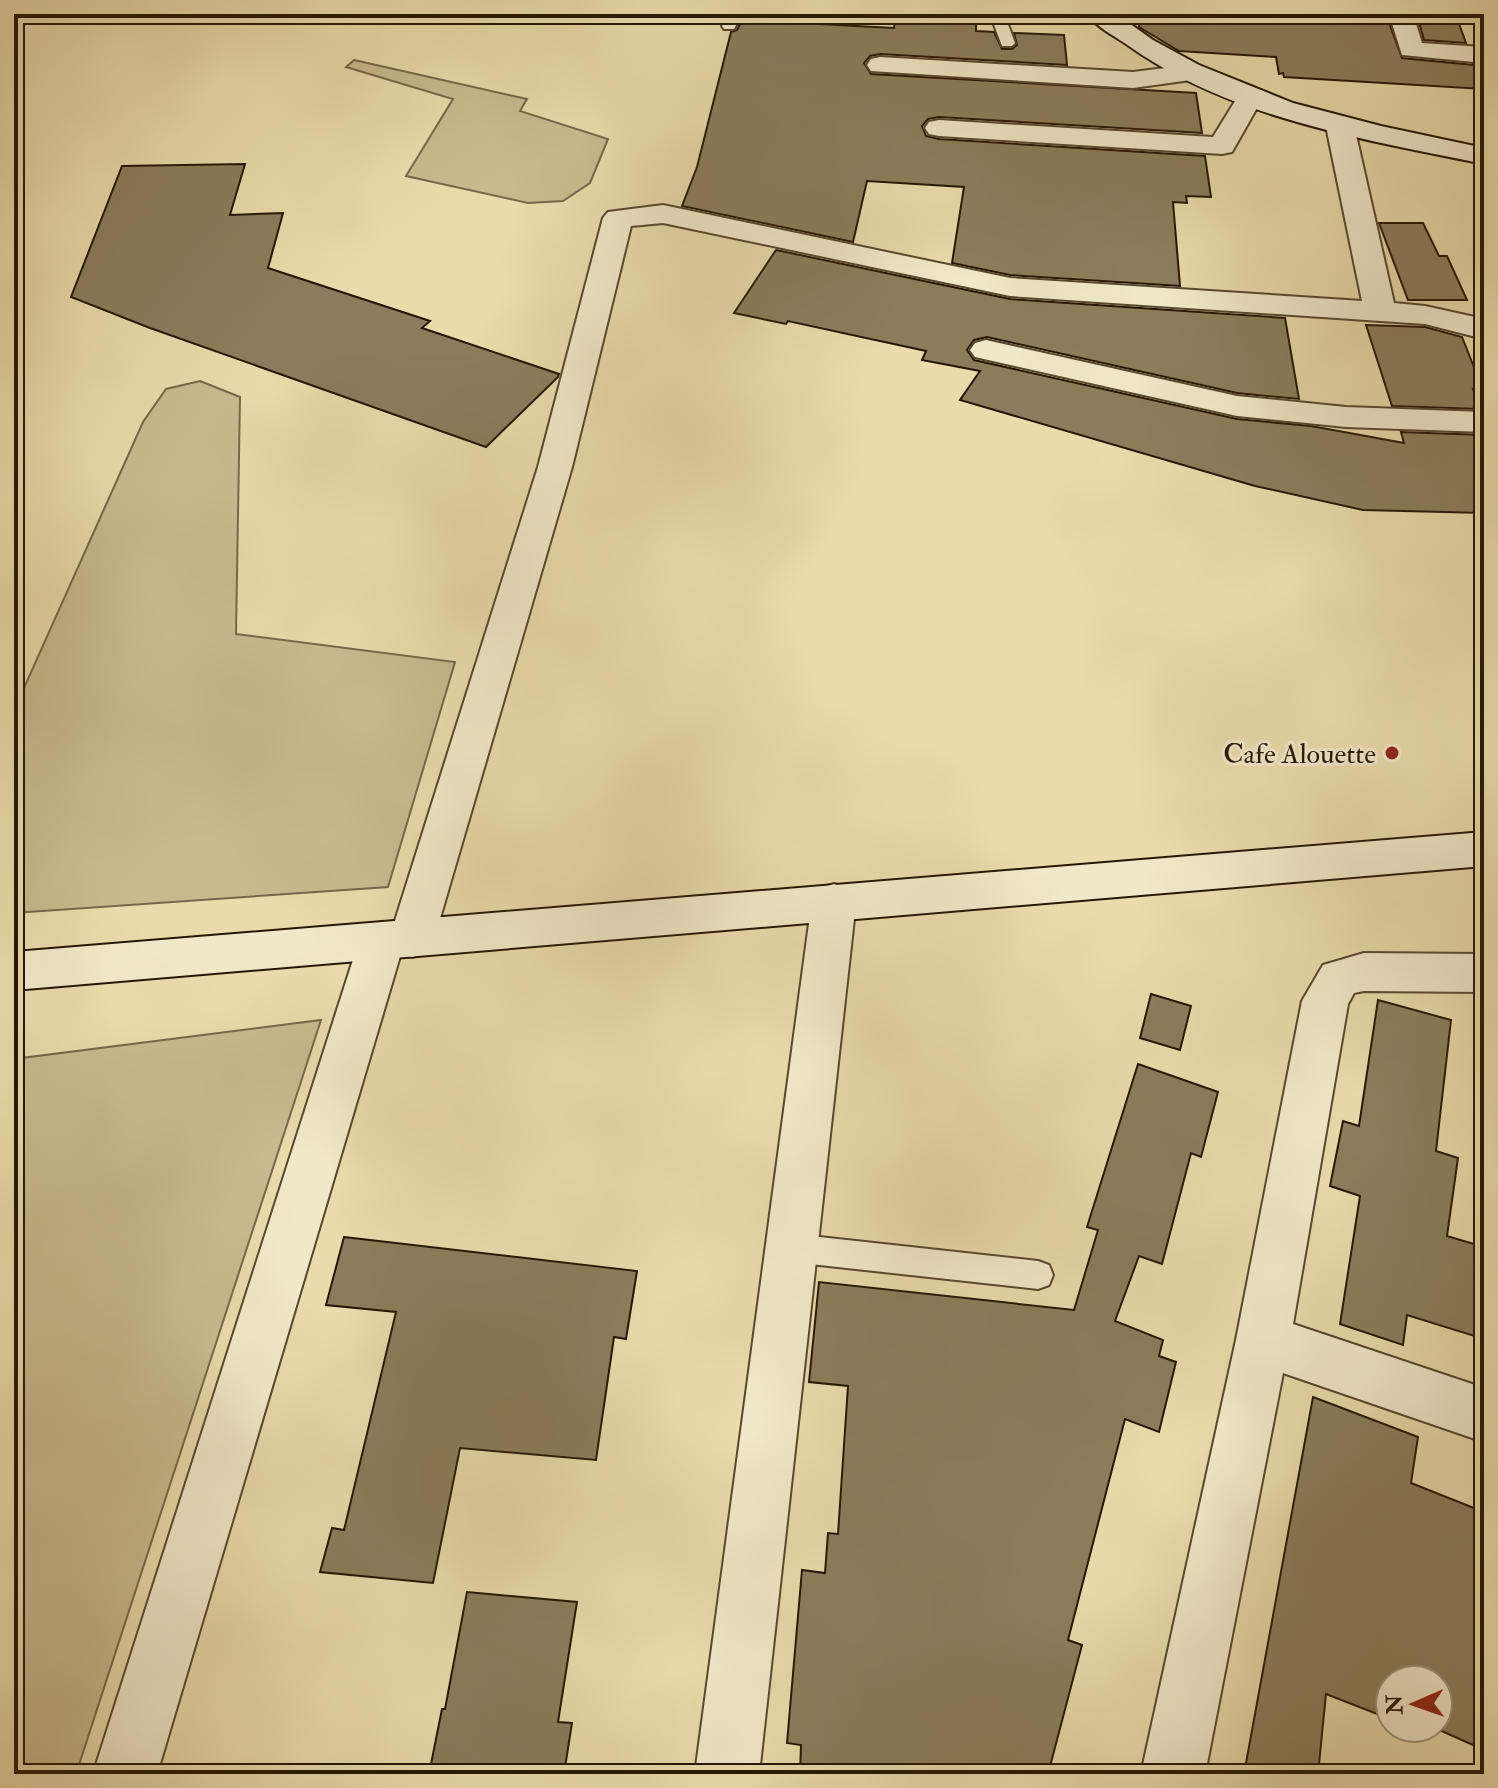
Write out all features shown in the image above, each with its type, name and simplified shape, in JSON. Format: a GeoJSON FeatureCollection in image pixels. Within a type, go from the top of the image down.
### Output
{"type":"FeatureCollection","features":[{"type":"Feature","properties":{"kind":"street"},"geometry":{"type":"LineString","coordinates":[[1100,14],[1189,73],[1249,99],[1340,126],[1484,156]]}},
{"type":"Feature","properties":{"kind":"street"},"geometry":{"type":"LineString","coordinates":[[1401,14],[1411,50],[1484,55]]}},
{"type":"Feature","properties":{"kind":"street"},"geometry":{"type":"LineString","coordinates":[[880,65],[1133,80],[1189,73]]}},
{"type":"Feature","properties":{"kind":"street"},"geometry":{"type":"LineString","coordinates":[[939,128],[1222,146],[1249,99]]}},
{"type":"Feature","properties":{"kind":"street"},"geometry":{"type":"LineString","coordinates":[[1340,126],[1380,312]]}},
{"type":"Feature","properties":{"kind":"street"},"geometry":{"type":"LineString","coordinates":[[125,1774],[555,467],[618,218],[663,214],[1010,287],[1425,315],[1484,329]]}},
{"type":"Feature","properties":{"kind":"street"},"geometry":{"type":"LineString","coordinates":[[986,350],[1237,406],[1346,417],[1484,422]]}},
{"type":"Feature","properties":{"kind":"street"},"geometry":{"type":"LineString","coordinates":[[14,971],[1484,849]]}},
{"type":"Feature","properties":{"kind":"street"},"geometry":{"type":"LineString","coordinates":[[727,1774],[834,901]]}},
{"type":"Feature","properties":{"kind":"street"},"geometry":{"type":"LineString","coordinates":[[1173,1774],[1263,1340],[1325,1001],[1339,978],[1364,972],[1484,973]]}},
{"type":"Feature","properties":{"kind":"street"},"geometry":{"type":"LineString","coordinates":[[1263,1340],[1484,1415]]}},
{"type":"Feature","properties":{"kind":"lane"},"geometry":{"type":"LineString","coordinates":[[997,14],[1007,43]]}},
{"type":"Feature","properties":{"kind":"lane"},"geometry":{"type":"LineString","coordinates":[[792,1248],[1038,1275]]}},
{"type":"Feature","properties":{"kind":"shaded area"},"geometry":{"type":"Polygon","coordinates":[[[354,60],[527,99],[520,111],[608,139],[590,183],[563,201],[528,203],[406,176],[453,99],[346,67],[354,60]]]}},
{"type":"Feature","properties":{"kind":"shaded area"},"geometry":{"type":"Polygon","coordinates":[[[200,381],[240,397],[236,634],[455,662],[388,887],[14,913],[14,689],[24,688],[143,422],[166,389],[200,381]]]}},
{"type":"Feature","properties":{"kind":"shaded area"},"geometry":{"type":"Polygon","coordinates":[[[321,1020],[76,1774],[14,1774],[14,1059],[321,1020]]]}},
{"type":"Feature","properties":{"kind":"building"},"geometry":{"type":"Polygon","coordinates":[[[896,14],[976,14],[976,31],[994,32],[1002,49],[1012,49],[1017,45],[1014,33],[1064,35],[1067,65],[880,54],[870,56],[864,63],[871,74],[1196,93],[1202,133],[939,117],[928,119],[922,126],[926,136],[939,139],[1205,156],[1211,197],[1186,196],[1187,203],[1173,202],[1180,286],[1010,275],[952,263],[964,187],[867,181],[853,242],[682,206],[697,167],[731,32],[737,30],[742,20],[894,28],[896,14]]]}},
{"type":"Feature","properties":{"kind":"building"},"geometry":{"type":"Polygon","coordinates":[[[1140,14],[1372,14],[1374,20],[1388,20],[1402,58],[1474,65],[1483,89],[1284,77],[1283,73],[1279,74],[1276,57],[1179,51],[1139,27],[1140,14]]]}},
{"type":"Feature","properties":{"kind":"building"},"geometry":{"type":"Polygon","coordinates":[[[1419,22],[1459,24],[1466,43],[1424,40],[1419,22]]]}},
{"type":"Feature","properties":{"kind":"building"},"geometry":{"type":"Polygon","coordinates":[[[245,164],[230,215],[283,213],[268,268],[430,321],[422,328],[559,374],[558,377],[486,447],[71,297],[122,166],[245,164]]]}},
{"type":"Feature","properties":{"kind":"building"},"geometry":{"type":"Polygon","coordinates":[[[1379,223],[1423,223],[1439,256],[1447,256],[1467,300],[1408,300],[1379,223]]]}},
{"type":"Feature","properties":{"kind":"building"},"geometry":{"type":"Polygon","coordinates":[[[776,250],[1010,299],[1285,318],[1299,399],[1237,393],[987,337],[974,340],[967,350],[974,360],[1237,419],[1311,426],[1404,443],[1401,432],[1484,435],[1484,513],[1363,510],[1255,486],[960,400],[980,371],[922,360],[926,351],[788,321],[786,324],[734,313],[776,250]]]}},
{"type":"Feature","properties":{"kind":"building"},"geometry":{"type":"Polygon","coordinates":[[[1366,325],[1425,327],[1462,337],[1483,390],[1473,389],[1480,409],[1392,406],[1366,325]]]}},
{"type":"Feature","properties":{"kind":"building"},"geometry":{"type":"Polygon","coordinates":[[[1151,994],[1191,1006],[1180,1050],[1140,1038],[1151,994]]]}},
{"type":"Feature","properties":{"kind":"building"},"geometry":{"type":"Polygon","coordinates":[[[1378,1000],[1451,1020],[1436,1151],[1458,1158],[1447,1236],[1484,1247],[1484,1339],[1407,1315],[1403,1345],[1340,1324],[1360,1196],[1330,1186],[1343,1121],[1359,1126],[1378,1000]]]}},
{"type":"Feature","properties":{"kind":"building"},"geometry":{"type":"Polygon","coordinates":[[[1138,1064],[1218,1092],[1201,1157],[1191,1153],[1162,1264],[1139,1256],[1115,1321],[1163,1340],[1159,1356],[1176,1362],[1159,1432],[1125,1419],[1068,1640],[1082,1645],[1048,1774],[800,1774],[801,1745],[787,1743],[802,1570],[825,1573],[828,1533],[838,1534],[848,1386],[809,1382],[819,1282],[1074,1310],[1098,1230],[1087,1227],[1138,1064]]]}},
{"type":"Feature","properties":{"kind":"building"},"geometry":{"type":"Polygon","coordinates":[[[344,1237],[637,1271],[626,1339],[614,1337],[596,1460],[460,1448],[433,1583],[320,1572],[332,1528],[344,1530],[396,1312],[326,1305],[344,1237]]]}},
{"type":"Feature","properties":{"kind":"building"},"geometry":{"type":"Polygon","coordinates":[[[1313,1397],[1418,1437],[1411,1483],[1484,1512],[1484,1750],[1454,1737],[1454,1664],[1374,1664],[1374,1713],[1326,1694],[1318,1774],[1244,1774],[1313,1397]]]}},
{"type":"Feature","properties":{"kind":"building"},"geometry":{"type":"Polygon","coordinates":[[[467,1592],[577,1602],[558,1722],[572,1723],[564,1774],[429,1774],[467,1592]]]}},
{"type":"Feature","properties":{"kind":"place","name":"Cafe Alouette"},"geometry":{"type":"Point","coordinates":[1392,753]}}]}
